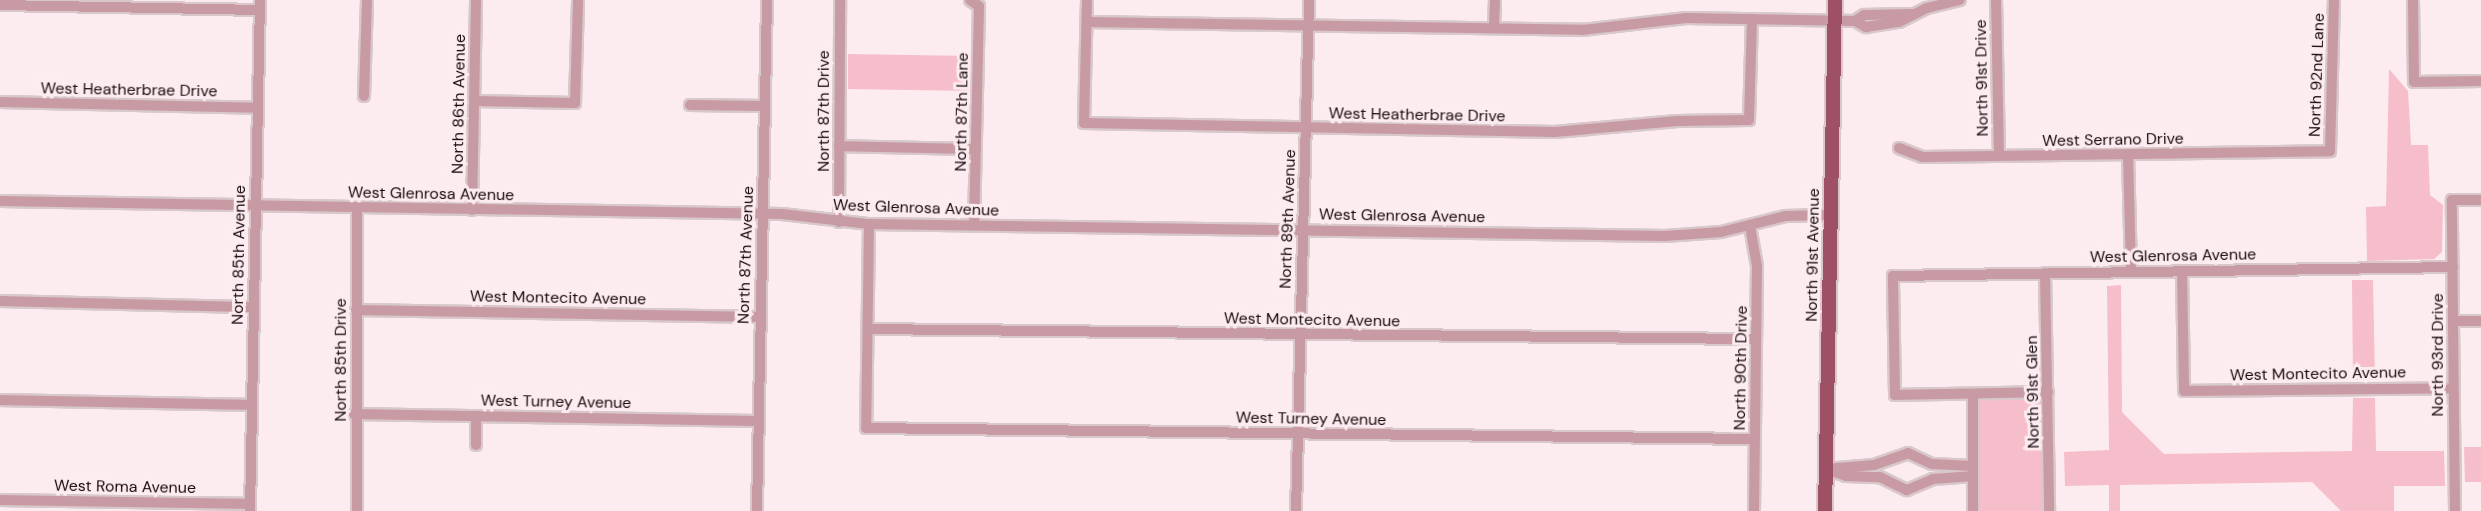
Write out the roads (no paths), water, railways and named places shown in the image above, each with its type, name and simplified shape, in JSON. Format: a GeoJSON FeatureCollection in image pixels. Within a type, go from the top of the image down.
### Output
{"type":"FeatureCollection","features":[{"type":"Feature","properties":{"kind":"main road","name":"North 91st Avenue"},"geometry":{"type":"LineString","coordinates":[[1825,511],[1834,0]]}},
{"type":"Feature","properties":{"kind":"street"},"geometry":{"type":"LineString","coordinates":[[364,96],[367,0]]}},
{"type":"Feature","properties":{"kind":"street","name":"North 86th Avenue"},"geometry":{"type":"LineString","coordinates":[[472,210],[476,0]]}},
{"type":"Feature","properties":{"kind":"street"},"geometry":{"type":"LineString","coordinates":[[475,101],[575,103],[578,0]]}},
{"type":"Feature","properties":{"kind":"street","name":"North 87th Avenue"},"geometry":{"type":"LineString","coordinates":[[757,511],[767,0]]}},
{"type":"Feature","properties":{"kind":"street","name":"North 87th Drive"},"geometry":{"type":"LineString","coordinates":[[839,222],[840,0]]}},
{"type":"Feature","properties":{"kind":"street"},"geometry":{"type":"LineString","coordinates":[[1087,0],[1086,22],[1582,30],[1686,18],[1855,21],[1864,15],[1911,14],[1960,0]]}},
{"type":"Feature","properties":{"kind":"street","name":"North 89th Avenue"},"geometry":{"type":"LineString","coordinates":[[1296,511],[1309,0]]}},
{"type":"Feature","properties":{"kind":"street"},"geometry":{"type":"LineString","coordinates":[[1494,28],[1495,0]]}},
{"type":"Feature","properties":{"kind":"street","name":"North 91st Drive"},"geometry":{"type":"LineString","coordinates":[[1996,0],[1999,156]]}},
{"type":"Feature","properties":{"kind":"street","name":"North 92nd Lane"},"geometry":{"type":"LineString","coordinates":[[2330,151],[2334,0]]}},
{"type":"Feature","properties":{"kind":"street"},"geometry":{"type":"LineString","coordinates":[[2413,0],[2414,82],[2481,81]]}},
{"type":"Feature","properties":{"kind":"street","name":"North 87th Lane"},"geometry":{"type":"LineString","coordinates":[[973,1],[979,6],[974,225]]}},
{"type":"Feature","properties":{"kind":"street"},"geometry":{"type":"LineString","coordinates":[[0,5],[260,5]]}},
{"type":"Feature","properties":{"kind":"street","name":"North 85th Avenue"},"geometry":{"type":"LineString","coordinates":[[250,508],[256,108],[260,5]]}},
{"type":"Feature","properties":{"kind":"street","name":"West Heatherbrae Drive"},"geometry":{"type":"LineString","coordinates":[[1086,22],[1084,123],[1555,132],[1678,121],[1749,120],[1752,19]]}},
{"type":"Feature","properties":{"kind":"street","name":"West Heatherbrae Drive"},"geometry":{"type":"LineString","coordinates":[[0,102],[256,108]]}},
{"type":"Feature","properties":{"kind":"street"},"geometry":{"type":"LineString","coordinates":[[690,105],[765,106]]}},
{"type":"Feature","properties":{"kind":"street"},"geometry":{"type":"LineString","coordinates":[[839,146],[976,148]]}},
{"type":"Feature","properties":{"kind":"street","name":"West Serrano Drive"},"geometry":{"type":"LineString","coordinates":[[1899,148],[1922,157],[2330,151]]}},
{"type":"Feature","properties":{"kind":"street"},"geometry":{"type":"LineString","coordinates":[[2128,155],[2131,272]]}},
{"type":"Feature","properties":{"kind":"street","name":"North 93rd Drive"},"geometry":{"type":"LineString","coordinates":[[2455,511],[2452,200],[2481,200]]}},
{"type":"Feature","properties":{"kind":"street","name":"West Glenrosa Avenue"},"geometry":{"type":"LineString","coordinates":[[0,201],[762,214],[869,224],[1665,236],[1707,234],[1785,216],[1830,215]]}},
{"type":"Feature","properties":{"kind":"street","name":"North 85th Drive"},"geometry":{"type":"LineString","coordinates":[[357,208],[354,414],[357,511]]}},
{"type":"Feature","properties":{"kind":"street"},"geometry":{"type":"LineString","coordinates":[[868,329],[869,224]]}},
{"type":"Feature","properties":{"kind":"street","name":"North 90th Drive"},"geometry":{"type":"LineString","coordinates":[[1749,226],[1757,267],[1754,511]]}},
{"type":"Feature","properties":{"kind":"street","name":"West Glenrosa Avenue"},"geometry":{"type":"LineString","coordinates":[[1972,394],[1895,395],[1893,276],[2453,267]]}},
{"type":"Feature","properties":{"kind":"street","name":"West Montecito Avenue"},"geometry":{"type":"LineString","coordinates":[[2182,271],[2184,391],[2453,388]]}},
{"type":"Feature","properties":{"kind":"street","name":"North 91st Glen"},"geometry":{"type":"LineString","coordinates":[[2045,273],[2049,511]]}},
{"type":"Feature","properties":{"kind":"street"},"geometry":{"type":"LineString","coordinates":[[0,301],[254,307]]}},
{"type":"Feature","properties":{"kind":"street","name":"West Montecito Avenue"},"geometry":{"type":"LineString","coordinates":[[356,310],[759,317]]}},
{"type":"Feature","properties":{"kind":"street"},"geometry":{"type":"LineString","coordinates":[[2453,321],[2481,321]]}},
{"type":"Feature","properties":{"kind":"street","name":"West Montecito Avenue"},"geometry":{"type":"LineString","coordinates":[[868,329],[1756,339]]}},
{"type":"Feature","properties":{"kind":"street","name":"West Turney Avenue"},"geometry":{"type":"LineString","coordinates":[[868,329],[866,428],[1755,439]]}},
{"type":"Feature","properties":{"kind":"street"},"geometry":{"type":"LineString","coordinates":[[1973,511],[1972,394],[2048,393]]}},
{"type":"Feature","properties":{"kind":"street"},"geometry":{"type":"LineString","coordinates":[[0,400],[252,405]]}},
{"type":"Feature","properties":{"kind":"street","name":"West Turney Avenue"},"geometry":{"type":"LineString","coordinates":[[354,414],[758,421]]}},
{"type":"Feature","properties":{"kind":"street"},"geometry":{"type":"LineString","coordinates":[[476,416],[476,446]]}},
{"type":"Feature","properties":{"kind":"street"},"geometry":{"type":"LineString","coordinates":[[1826,469],[1874,465],[1908,453],[1924,460],[1973,471]]}},
{"type":"Feature","properties":{"kind":"street"},"geometry":{"type":"LineString","coordinates":[[1924,460],[1926,481]]}},
{"type":"Feature","properties":{"kind":"street"},"geometry":{"type":"LineString","coordinates":[[1826,469],[1846,476],[1880,477],[1907,490],[1926,481],[1973,471]]}},
{"type":"Feature","properties":{"kind":"street","name":"West Roma Avenue"},"geometry":{"type":"LineString","coordinates":[[0,500],[250,508]]}}]}
